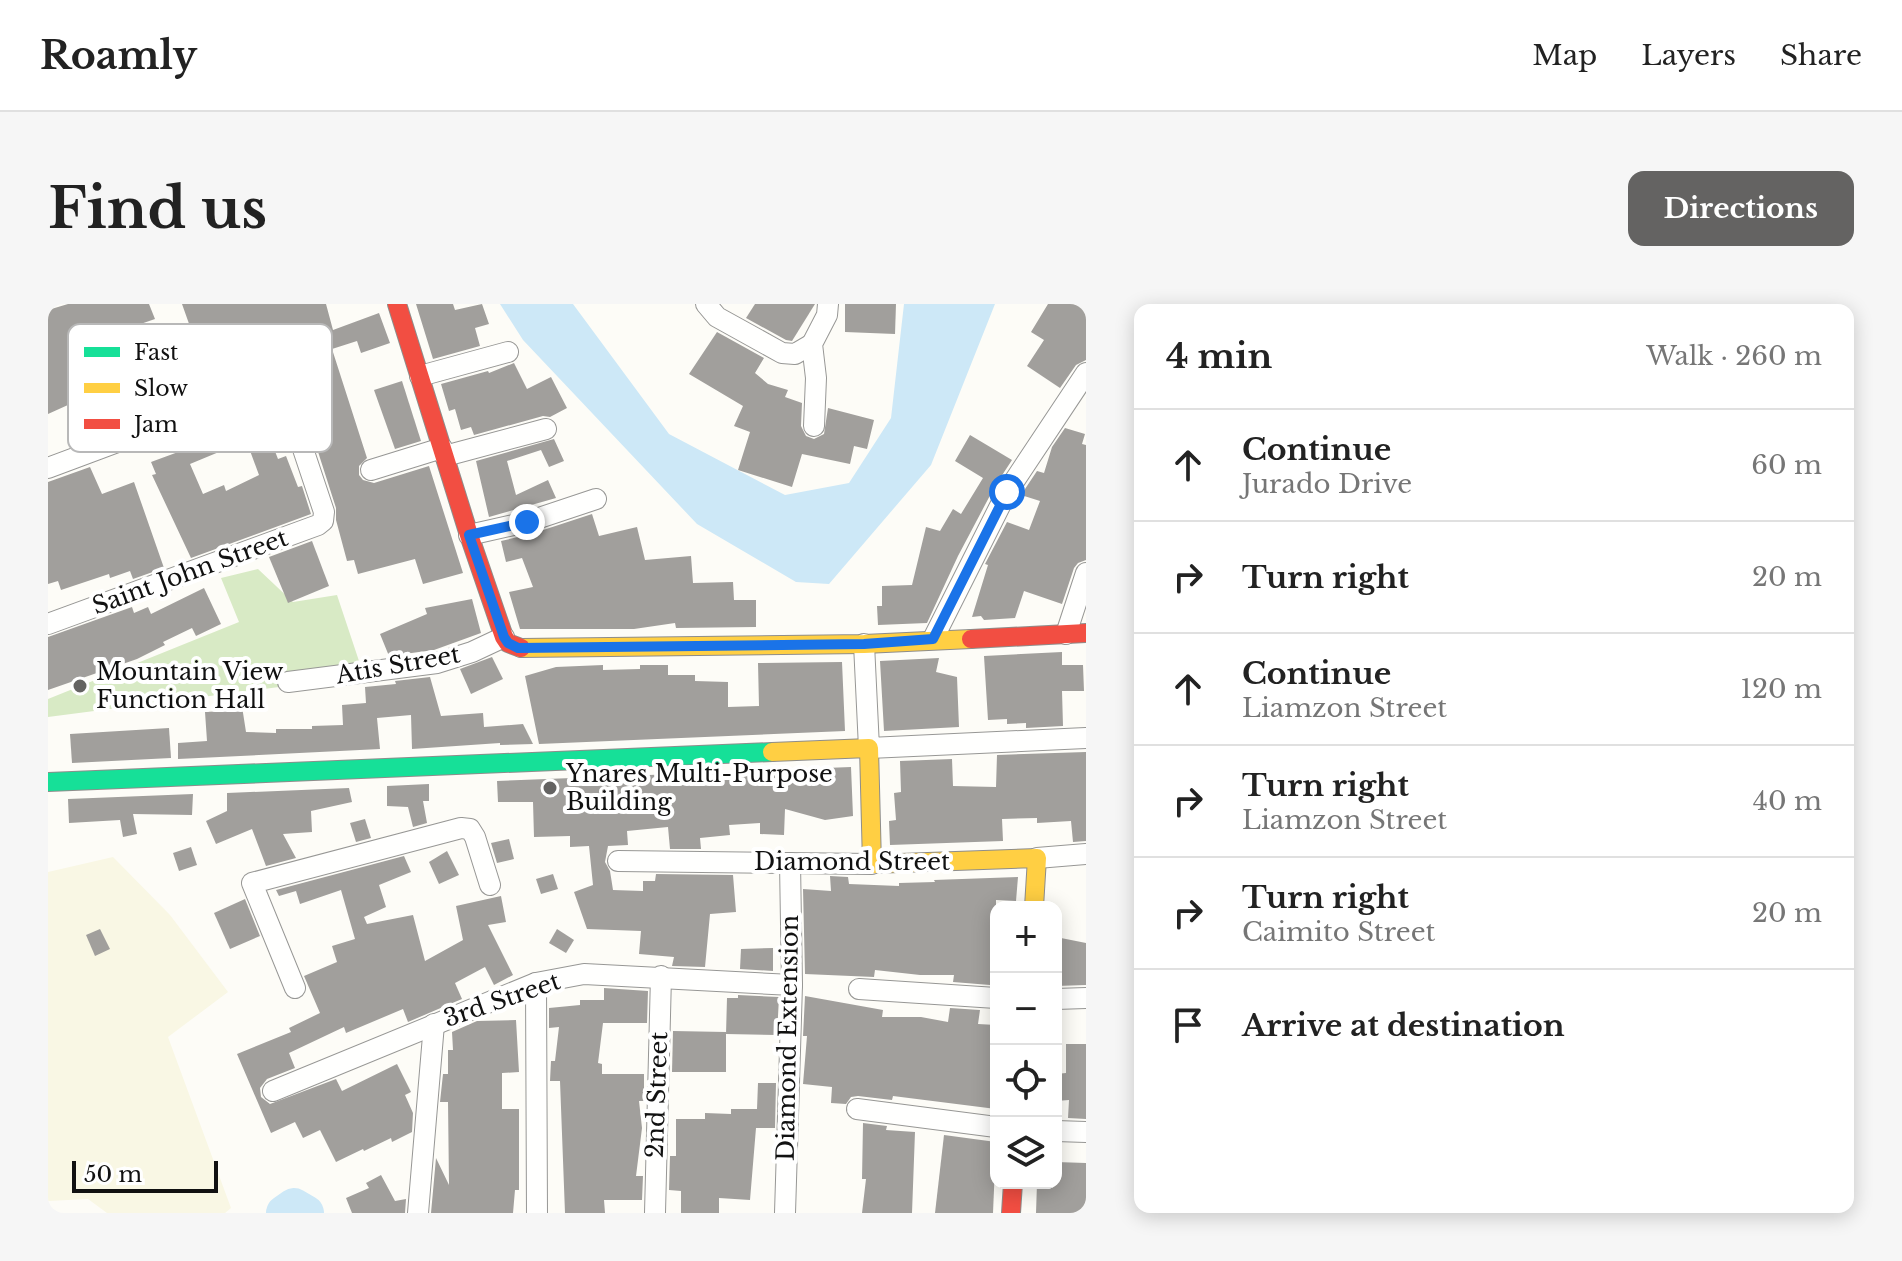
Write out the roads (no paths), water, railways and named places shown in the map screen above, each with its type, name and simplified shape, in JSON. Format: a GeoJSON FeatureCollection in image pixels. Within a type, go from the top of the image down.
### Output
{"type":"FeatureCollection","features":[{"type":"Feature","properties":{"kind":"street"},"geometry":{"type":"LineString","coordinates":[[397,304],[504,637],[518,648],[864,644],[1076,634],[1086,573]]}},
{"type":"Feature","properties":{"kind":"street"},"geometry":{"type":"LineString","coordinates":[[706,304],[717,317],[782,353],[795,354],[812,344],[827,315],[828,304]]}},
{"type":"Feature","properties":{"kind":"street"},"geometry":{"type":"LineString","coordinates":[[812,344],[816,378],[814,426]]}},
{"type":"Feature","properties":{"kind":"street"},"geometry":{"type":"LineString","coordinates":[[420,376],[508,352]]}},
{"type":"Feature","properties":{"kind":"street"},"geometry":{"type":"LineString","coordinates":[[933,639],[1007,492],[1086,373]]}},
{"type":"Feature","properties":{"kind":"street"},"geometry":{"type":"LineString","coordinates":[[371,470],[546,429]]}},
{"type":"Feature","properties":{"kind":"street","name":"Saint John Street"},"geometry":{"type":"LineString","coordinates":[[48,468],[91,452]]}},
{"type":"Feature","properties":{"kind":"street","name":"Saint John Street"},"geometry":{"type":"LineString","coordinates":[[48,624],[318,525],[323,521],[324,512],[304,452]]}},
{"type":"Feature","properties":{"kind":"street"},"geometry":{"type":"LineString","coordinates":[[469,535],[527,522],[596,499]]}},
{"type":"Feature","properties":{"kind":"street","name":"Atis Street"},"geometry":{"type":"LineString","coordinates":[[288,682],[437,663],[472,652],[504,637]]}},
{"type":"Feature","properties":{"kind":"street"},"geometry":{"type":"LineString","coordinates":[[864,644],[872,864]]}},
{"type":"Feature","properties":{"kind":"street"},"geometry":{"type":"LineString","coordinates":[[48,782],[1086,738]]}},
{"type":"Feature","properties":{"kind":"street"},"geometry":{"type":"LineString","coordinates":[[295,988],[252,883],[461,828],[470,829],[475,837],[490,885]]}},
{"type":"Feature","properties":{"kind":"street","name":"Diamond Street"},"geometry":{"type":"LineString","coordinates":[[618,861],[872,864],[1086,854]]}},
{"type":"Feature","properties":{"kind":"street"},"geometry":{"type":"LineString","coordinates":[[1034,901],[1037,858]]}},
{"type":"Feature","properties":{"kind":"street","name":"Diamond Extension"},"geometry":{"type":"LineString","coordinates":[[785,1213],[792,985],[790,863]]}},
{"type":"Feature","properties":{"kind":"street","name":"3rd Street"},"geometry":{"type":"LineString","coordinates":[[273,1091],[536,983],[584,974],[792,985]]}},
{"type":"Feature","properties":{"kind":"street","name":"2nd Street"},"geometry":{"type":"LineString","coordinates":[[655,1213],[661,976]]}},
{"type":"Feature","properties":{"kind":"street"},"geometry":{"type":"LineString","coordinates":[[536,983],[537,1213]]}},
{"type":"Feature","properties":{"kind":"street"},"geometry":{"type":"LineString","coordinates":[[859,989],[990,998]]}},
{"type":"Feature","properties":{"kind":"street"},"geometry":{"type":"LineString","coordinates":[[1062,999],[1086,998]]}},
{"type":"Feature","properties":{"kind":"street"},"geometry":{"type":"LineString","coordinates":[[418,1213],[434,1024]]}},
{"type":"Feature","properties":{"kind":"street"},"geometry":{"type":"LineString","coordinates":[[857,1109],[990,1126]]}},
{"type":"Feature","properties":{"kind":"street"},"geometry":{"type":"LineString","coordinates":[[1062,1131],[1086,1132]]}},
{"type":"Feature","properties":{"kind":"street"},"geometry":{"type":"LineString","coordinates":[[1011,1213],[1013,1189]]}},
{"type":"Feature","properties":{"kind":"water"},"geometry":{"type":"Polygon","coordinates":[[[500,304],[573,304],[669,434],[785,495],[849,483],[891,418],[904,304],[995,304],[931,465],[829,584],[796,582],[697,524],[523,340],[500,304]]]}},
{"type":"Feature","properties":{"kind":"waterway"},"geometry":{"type":"LineString","coordinates":[[284,1213],[294,1206],[306,1213]]}},
{"type":"Feature","properties":{"kind":"place","name":"Mountain View Function Hall"},"geometry":{"type":"Point","coordinates":[80,686]}},
{"type":"Feature","properties":{"kind":"place","name":"Ynares Multi-Purpose Building"},"geometry":{"type":"Point","coordinates":[550,788]}}]}
